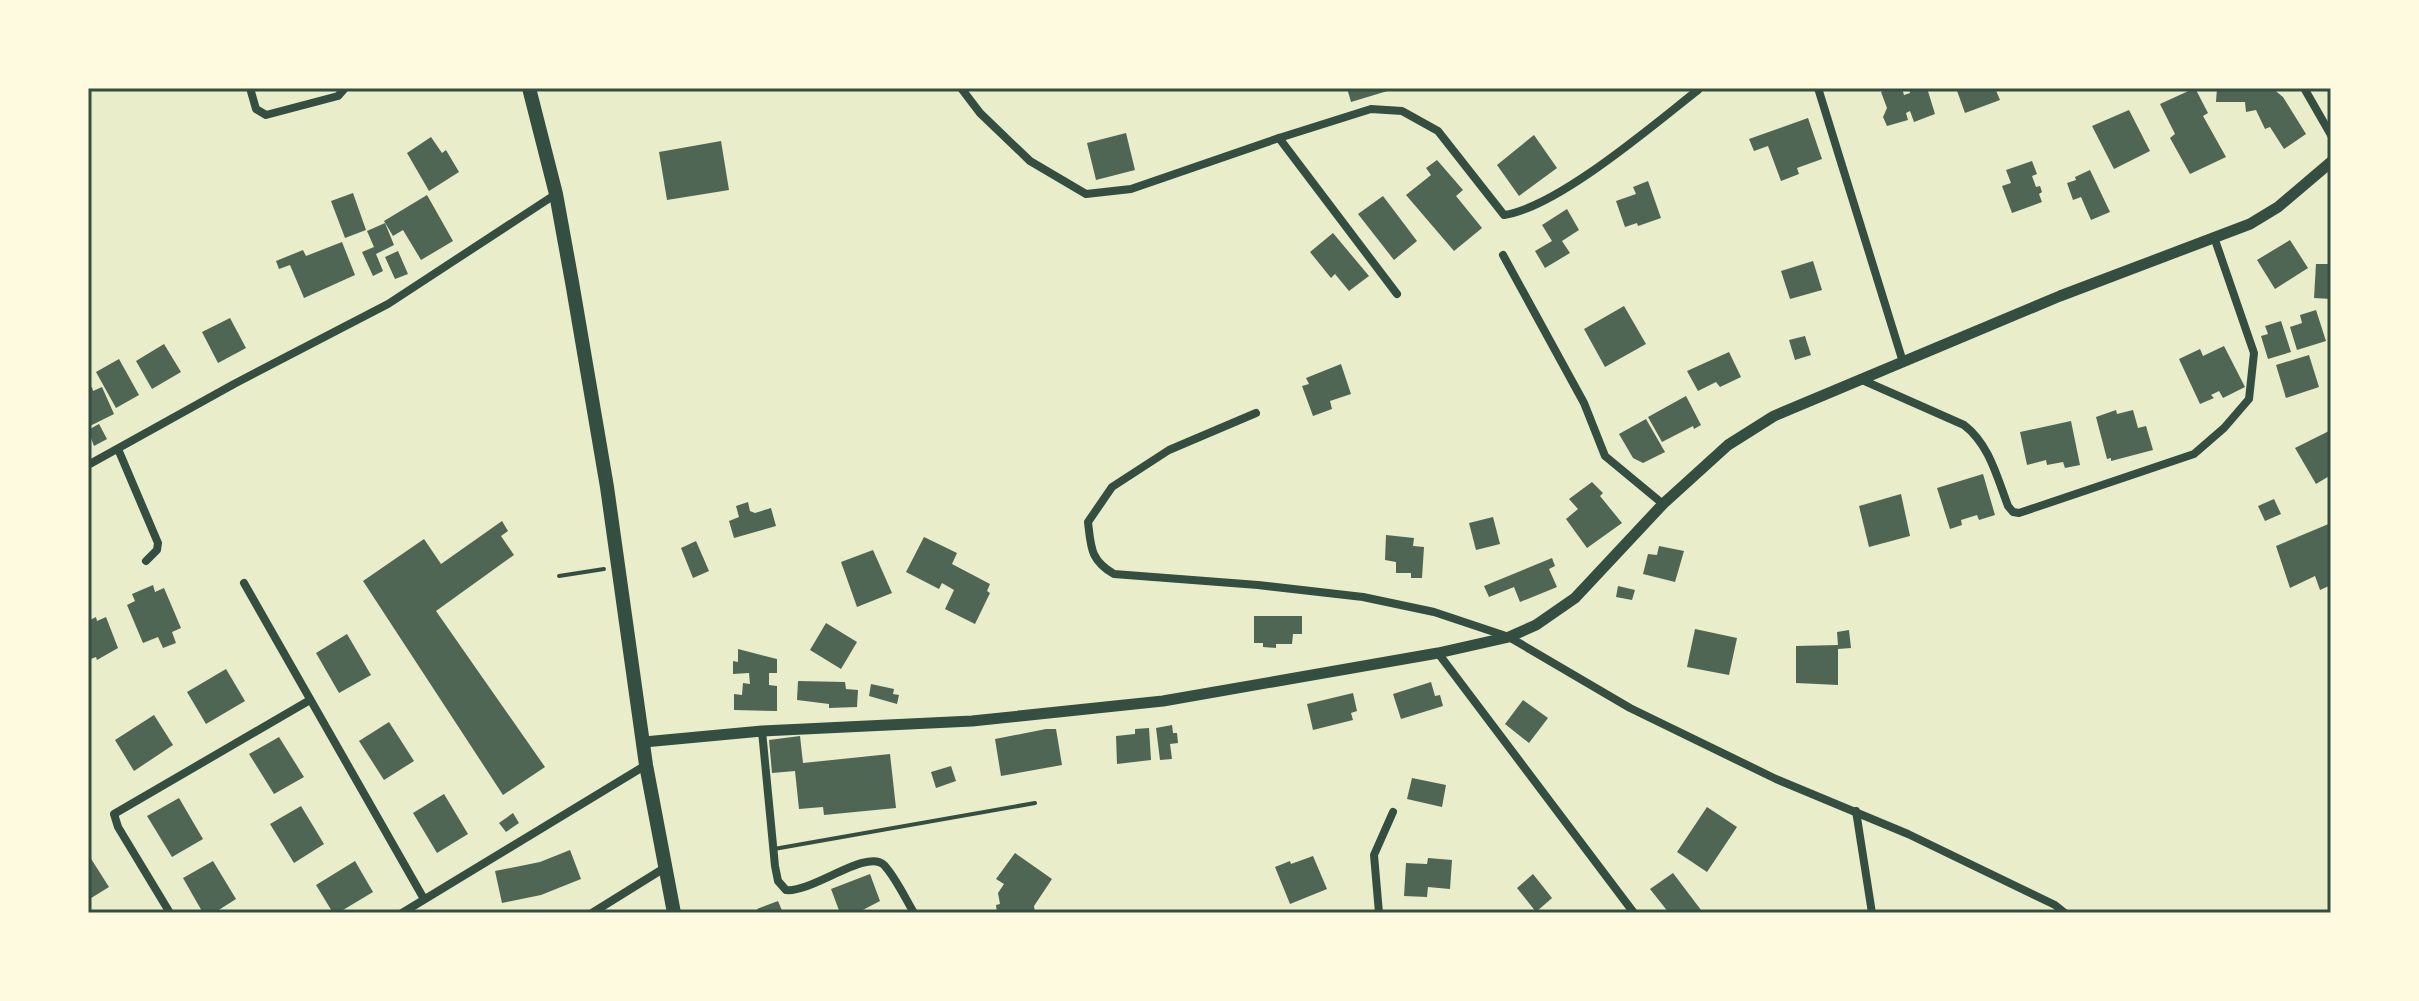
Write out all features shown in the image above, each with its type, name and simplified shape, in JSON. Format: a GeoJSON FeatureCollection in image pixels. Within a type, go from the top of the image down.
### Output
{"type":"FeatureCollection","features":[{"type":"Feature","properties":{"kind":"main road"},"geometry":{"type":"LineString","coordinates":[[529,88],[556,194],[618,567],[646,765],[674,913]]}},
{"type":"Feature","properties":{"kind":"street"},"geometry":{"type":"LineString","coordinates":[[250,88],[256,109],[266,115],[338,96],[345,88]]}},
{"type":"Feature","properties":{"kind":"street"},"geometry":{"type":"LineString","coordinates":[[961,88],[980,113],[1030,161],[1086,194],[1131,189],[1371,109],[1402,111],[1438,131],[1504,215],[1522,212],[1571,183],[1623,149],[1698,90]]}},
{"type":"Feature","properties":{"kind":"street"},"geometry":{"type":"LineString","coordinates":[[1818,88],[1903,362]]}},
{"type":"Feature","properties":{"kind":"street"},"geometry":{"type":"LineString","coordinates":[[2304,88],[2331,135]]}},
{"type":"Feature","properties":{"kind":"street"},"geometry":{"type":"LineString","coordinates":[[1279,138],[1397,294]]}},
{"type":"Feature","properties":{"kind":"street"},"geometry":{"type":"LineString","coordinates":[[644,742],[762,731],[972,721],[1163,701],[1438,653],[1509,637],[1536,625],[1575,598],[1663,504],[1750,429],[1859,378],[2060,296],[2250,224],[2278,207],[2330,167]]}},
{"type":"Feature","properties":{"kind":"street"},"geometry":{"type":"LineString","coordinates":[[88,465],[388,304],[556,194]]}},
{"type":"Feature","properties":{"kind":"street"},"geometry":{"type":"LineString","coordinates":[[1859,378],[1964,425],[1975,433],[1984,445],[2013,512],[2019,513],[2194,454],[2224,428],[2249,399],[2254,353],[2214,237]]}},
{"type":"Feature","properties":{"kind":"street"},"geometry":{"type":"LineString","coordinates":[[1503,255],[1584,403],[1605,456],[1663,504]]}},
{"type":"Feature","properties":{"kind":"street"},"geometry":{"type":"LineString","coordinates":[[1256,413],[1169,450],[1112,487],[1088,522],[1092,555],[1101,567],[1114,574],[1258,585],[1394,602],[1509,637],[1630,708],[1776,779],[1856,811],[2055,905],[2065,913]]}},
{"type":"Feature","properties":{"kind":"street"},"geometry":{"type":"LineString","coordinates":[[118,449],[158,543],[157,550],[146,561]]}},
{"type":"Feature","properties":{"kind":"street"},"geometry":{"type":"LineString","coordinates":[[244,583],[424,899]]}},
{"type":"Feature","properties":{"kind":"street"},"geometry":{"type":"LineString","coordinates":[[1438,653],[1634,913]]}},
{"type":"Feature","properties":{"kind":"street"},"geometry":{"type":"LineString","coordinates":[[170,913],[118,827],[114,814],[310,700]]}},
{"type":"Feature","properties":{"kind":"street"},"geometry":{"type":"LineString","coordinates":[[762,731],[778,881],[786,890],[795,891],[867,861],[878,861],[886,867],[914,913]]}},
{"type":"Feature","properties":{"kind":"street"},"geometry":{"type":"LineString","coordinates":[[402,913],[646,765]]}},
{"type":"Feature","properties":{"kind":"street"},"geometry":{"type":"LineString","coordinates":[[1856,811],[1872,913]]}},
{"type":"Feature","properties":{"kind":"street"},"geometry":{"type":"LineString","coordinates":[[1379,913],[1374,855],[1393,812]]}},
{"type":"Feature","properties":{"kind":"street"},"geometry":{"type":"LineString","coordinates":[[592,913],[667,867]]}},
{"type":"Feature","properties":{"kind":"street"},"geometry":{"type":"LineString","coordinates":[[609,902],[611,913]]}},
{"type":"Feature","properties":{"kind":"lane"},"geometry":{"type":"LineString","coordinates":[[773,849],[1035,803]]}},
{"type":"Feature","properties":{"kind":"path"},"geometry":{"type":"LineString","coordinates":[[559,576],[618,567]]}},
{"type":"Feature","properties":{"kind":"building"},"geometry":{"type":"Polygon","coordinates":[[[1347,88],[1393,88],[1394,89],[1351,102],[1347,88]]]}},
{"type":"Feature","properties":{"kind":"building"},"geometry":{"type":"Polygon","coordinates":[[[1889,88],[1902,88],[1904,95],[1910,93],[1909,88],[1927,88],[1935,114],[1914,122],[1910,111],[1906,113],[1908,120],[1887,126],[1883,117],[1887,108],[1881,92],[1889,88]]]}},
{"type":"Feature","properties":{"kind":"building"},"geometry":{"type":"Polygon","coordinates":[[[1956,88],[1995,88],[2000,100],[1965,113],[1956,88]]]}},
{"type":"Feature","properties":{"kind":"building"},"geometry":{"type":"Polygon","coordinates":[[[2195,88],[2208,113],[2203,116],[2226,157],[2190,174],[2170,138],[2175,134],[2160,104],[2195,88]]]}},
{"type":"Feature","properties":{"kind":"building"},"geometry":{"type":"Polygon","coordinates":[[[2217,88],[2272,88],[2283,97],[2306,134],[2284,149],[2270,127],[2265,129],[2256,110],[2246,112],[2245,102],[2216,102],[2217,88]]]}},
{"type":"Feature","properties":{"kind":"building"},"geometry":{"type":"Polygon","coordinates":[[[2129,110],[2150,151],[2114,169],[2092,126],[2129,110]]]}},
{"type":"Feature","properties":{"kind":"building"},"geometry":{"type":"Polygon","coordinates":[[[1808,118],[1822,159],[1797,168],[1799,174],[1781,181],[1768,146],[1754,151],[1749,139],[1808,118]]]}},
{"type":"Feature","properties":{"kind":"building"},"geometry":{"type":"Polygon","coordinates":[[[1126,133],[1135,170],[1096,180],[1087,143],[1126,133]]]}},
{"type":"Feature","properties":{"kind":"building"},"geometry":{"type":"Polygon","coordinates":[[[1534,135],[1557,168],[1519,196],[1497,165],[1534,135]]]}},
{"type":"Feature","properties":{"kind":"building"},"geometry":{"type":"Polygon","coordinates":[[[431,137],[442,153],[446,150],[459,172],[429,191],[407,153],[431,137]]]}},
{"type":"Feature","properties":{"kind":"building"},"geometry":{"type":"Polygon","coordinates":[[[721,141],[729,190],[667,200],[659,152],[721,141]]]}},
{"type":"Feature","properties":{"kind":"building"},"geometry":{"type":"Polygon","coordinates":[[[1437,160],[1463,190],[1456,196],[1482,228],[1454,251],[1406,195],[1431,175],[1426,168],[1437,160]]]}},
{"type":"Feature","properties":{"kind":"building"},"geometry":{"type":"Polygon","coordinates":[[[2032,161],[2037,174],[2032,176],[2036,187],[2040,186],[2042,202],[2012,213],[2002,186],[2011,183],[2006,170],[2032,161]]]}},
{"type":"Feature","properties":{"kind":"building"},"geometry":{"type":"Polygon","coordinates":[[[2090,170],[2110,212],[2091,220],[2081,197],[2073,200],[2067,183],[2090,170]]]}},
{"type":"Feature","properties":{"kind":"building"},"geometry":{"type":"Polygon","coordinates":[[[1648,181],[1661,218],[1625,227],[1616,201],[1636,194],[1633,187],[1648,181]]]}},
{"type":"Feature","properties":{"kind":"building"},"geometry":{"type":"Polygon","coordinates":[[[353,193],[366,230],[345,238],[331,201],[353,193]]]}},
{"type":"Feature","properties":{"kind":"building"},"geometry":{"type":"Polygon","coordinates":[[[427,195],[453,241],[421,260],[403,230],[393,236],[384,221],[427,195]]]}},
{"type":"Feature","properties":{"kind":"building"},"geometry":{"type":"Polygon","coordinates":[[[1383,196],[1417,241],[1394,260],[1358,214],[1383,196]]]}},
{"type":"Feature","properties":{"kind":"building"},"geometry":{"type":"Polygon","coordinates":[[[1567,209],[1579,230],[1562,241],[1570,253],[1545,268],[1535,251],[1552,241],[1542,225],[1567,209]]]}},
{"type":"Feature","properties":{"kind":"building"},"geometry":{"type":"Polygon","coordinates":[[[385,223],[394,245],[376,254],[383,271],[373,276],[362,252],[374,247],[367,231],[385,223]]]}},
{"type":"Feature","properties":{"kind":"building"},"geometry":{"type":"Polygon","coordinates":[[[1333,233],[1369,276],[1349,291],[1335,274],[1331,278],[1310,252],[1333,233]]]}},
{"type":"Feature","properties":{"kind":"building"},"geometry":{"type":"Polygon","coordinates":[[[2290,240],[2308,268],[2275,289],[2257,260],[2290,240]]]}},
{"type":"Feature","properties":{"kind":"building"},"geometry":{"type":"Polygon","coordinates":[[[342,242],[355,275],[304,298],[290,265],[279,269],[276,261],[303,250],[306,256],[342,242]]]}},
{"type":"Feature","properties":{"kind":"building"},"geometry":{"type":"Polygon","coordinates":[[[398,251],[408,274],[395,279],[385,257],[398,251]]]}},
{"type":"Feature","properties":{"kind":"building"},"geometry":{"type":"Polygon","coordinates":[[[1813,261],[1822,290],[1790,299],[1781,271],[1813,261]]]}},
{"type":"Feature","properties":{"kind":"building"},"geometry":{"type":"Polygon","coordinates":[[[2316,264],[2331,264],[2331,299],[2314,298],[2316,264]]]}},
{"type":"Feature","properties":{"kind":"building"},"geometry":{"type":"Polygon","coordinates":[[[1624,306],[1646,344],[1605,367],[1584,329],[1624,306]]]}},
{"type":"Feature","properties":{"kind":"building"},"geometry":{"type":"Polygon","coordinates":[[[2316,310],[2326,341],[2297,350],[2290,327],[2302,323],[2300,315],[2316,310]]]}},
{"type":"Feature","properties":{"kind":"building"},"geometry":{"type":"Polygon","coordinates":[[[230,318],[246,348],[218,363],[202,332],[230,318]]]}},
{"type":"Feature","properties":{"kind":"building"},"geometry":{"type":"Polygon","coordinates":[[[2281,321],[2291,352],[2268,359],[2261,336],[2268,334],[2265,326],[2281,321]]]}},
{"type":"Feature","properties":{"kind":"building"},"geometry":{"type":"Polygon","coordinates":[[[1805,336],[1811,355],[1795,360],[1789,340],[1805,336]]]}},
{"type":"Feature","properties":{"kind":"building"},"geometry":{"type":"Polygon","coordinates":[[[164,344],[181,372],[152,389],[136,361],[164,344]]]}},
{"type":"Feature","properties":{"kind":"building"},"geometry":{"type":"Polygon","coordinates":[[[2224,346],[2245,387],[2223,398],[2219,391],[2211,395],[2214,398],[2200,404],[2179,359],[2200,349],[2203,356],[2224,346]]]}},
{"type":"Feature","properties":{"kind":"building"},"geometry":{"type":"Polygon","coordinates":[[[1729,352],[1741,377],[1720,387],[1716,382],[1698,391],[1687,371],[1729,352]]]}},
{"type":"Feature","properties":{"kind":"building"},"geometry":{"type":"Polygon","coordinates":[[[2309,355],[2319,387],[2286,398],[2276,365],[2309,355]]]}},
{"type":"Feature","properties":{"kind":"building"},"geometry":{"type":"Polygon","coordinates":[[[119,359],[139,395],[116,408],[96,372],[119,359]]]}},
{"type":"Feature","properties":{"kind":"building"},"geometry":{"type":"Polygon","coordinates":[[[1341,364],[1351,394],[1330,401],[1332,409],[1313,416],[1302,386],[1309,384],[1306,378],[1341,364]]]}},
{"type":"Feature","properties":{"kind":"building"},"geometry":{"type":"Polygon","coordinates":[[[92,387],[93,391],[102,387],[114,414],[88,427],[88,389],[92,387]]]}},
{"type":"Feature","properties":{"kind":"building"},"geometry":{"type":"Polygon","coordinates":[[[1686,396],[1701,425],[1662,442],[1648,417],[1686,396]]]}},
{"type":"Feature","properties":{"kind":"building"},"geometry":{"type":"Polygon","coordinates":[[[2116,410],[2117,414],[2133,410],[2138,428],[2146,426],[2153,450],[2111,461],[2111,458],[2107,459],[2096,417],[2116,410]]]}},
{"type":"Feature","properties":{"kind":"building"},"geometry":{"type":"Polygon","coordinates":[[[1646,419],[1665,452],[1643,463],[1633,458],[1619,434],[1646,419]]]}},
{"type":"Feature","properties":{"kind":"building"},"geometry":{"type":"Polygon","coordinates":[[[2071,421],[2080,465],[2065,468],[2063,462],[2047,465],[2046,460],[2027,465],[2020,432],[2071,421]]]}},
{"type":"Feature","properties":{"kind":"building"},"geometry":{"type":"Polygon","coordinates":[[[99,424],[107,439],[94,446],[88,430],[99,424]]]}},
{"type":"Feature","properties":{"kind":"building"},"geometry":{"type":"Polygon","coordinates":[[[2331,430],[2331,475],[2316,484],[2295,448],[2331,430]]]}},
{"type":"Feature","properties":{"kind":"building"},"geometry":{"type":"Polygon","coordinates":[[[1983,474],[1995,515],[1979,520],[1977,515],[1961,520],[1962,525],[1950,529],[1937,488],[1983,474]]]}},
{"type":"Feature","properties":{"kind":"building"},"geometry":{"type":"Polygon","coordinates":[[[1592,482],[1622,523],[1587,548],[1566,519],[1578,509],[1569,499],[1592,482]]]}},
{"type":"Feature","properties":{"kind":"building"},"geometry":{"type":"Polygon","coordinates":[[[1901,494],[1910,536],[1869,547],[1859,506],[1901,494]]]}},
{"type":"Feature","properties":{"kind":"building"},"geometry":{"type":"Polygon","coordinates":[[[2274,499],[2281,514],[2265,521],[2258,506],[2274,499]]]}},
{"type":"Feature","properties":{"kind":"building"},"geometry":{"type":"Polygon","coordinates":[[[748,502],[750,511],[755,513],[771,508],[776,526],[734,538],[729,521],[739,517],[736,506],[748,502]]]}},
{"type":"Feature","properties":{"kind":"building"},"geometry":{"type":"Polygon","coordinates":[[[1493,517],[1500,544],[1476,550],[1469,523],[1493,517]]]}},
{"type":"Feature","properties":{"kind":"building"},"geometry":{"type":"Polygon","coordinates":[[[502,521],[508,531],[501,536],[514,555],[436,611],[545,767],[503,795],[363,581],[424,539],[441,564],[502,521]]]}},
{"type":"Feature","properties":{"kind":"building"},"geometry":{"type":"Polygon","coordinates":[[[2331,523],[2331,585],[2320,590],[2315,576],[2290,588],[2276,546],[2331,523]]]}},
{"type":"Feature","properties":{"kind":"building"},"geometry":{"type":"Polygon","coordinates":[[[1386,535],[1414,538],[1413,546],[1424,547],[1422,578],[1411,578],[1411,573],[1396,573],[1396,562],[1385,560],[1386,535]]]}},
{"type":"Feature","properties":{"kind":"building"},"geometry":{"type":"Polygon","coordinates":[[[924,537],[957,553],[952,564],[990,584],[987,591],[990,593],[975,624],[945,609],[954,590],[942,583],[939,589],[906,572],[924,537]]]}},
{"type":"Feature","properties":{"kind":"building"},"geometry":{"type":"Polygon","coordinates":[[[696,541],[709,571],[693,578],[681,548],[696,541]]]}},
{"type":"Feature","properties":{"kind":"building"},"geometry":{"type":"Polygon","coordinates":[[[1659,546],[1684,551],[1675,582],[1643,574],[1648,554],[1657,555],[1659,546]]]}},
{"type":"Feature","properties":{"kind":"building"},"geometry":{"type":"Polygon","coordinates":[[[873,550],[892,593],[857,607],[841,562],[873,550]]]}},
{"type":"Feature","properties":{"kind":"building"},"geometry":{"type":"Polygon","coordinates":[[[1552,558],[1555,566],[1549,569],[1557,587],[1520,602],[1514,587],[1489,597],[1484,586],[1552,558]]]}},
{"type":"Feature","properties":{"kind":"building"},"geometry":{"type":"Polygon","coordinates":[[[153,585],[155,592],[164,588],[181,628],[172,632],[176,643],[163,648],[158,637],[143,643],[127,605],[135,601],[132,594],[153,585]]]}},
{"type":"Feature","properties":{"kind":"building"},"geometry":{"type":"Polygon","coordinates":[[[1618,586],[1635,590],[1632,600],[1616,597],[1618,586]]]}},
{"type":"Feature","properties":{"kind":"building"},"geometry":{"type":"Polygon","coordinates":[[[1254,616],[1302,616],[1302,634],[1293,634],[1292,644],[1263,647],[1263,643],[1254,643],[1254,616]]]}},
{"type":"Feature","properties":{"kind":"building"},"geometry":{"type":"Polygon","coordinates":[[[96,617],[97,621],[106,617],[118,648],[97,660],[96,657],[88,660],[88,621],[96,617]]]}},
{"type":"Feature","properties":{"kind":"building"},"geometry":{"type":"Polygon","coordinates":[[[826,623],[857,642],[841,669],[810,650],[826,623]]]}},
{"type":"Feature","properties":{"kind":"building"},"geometry":{"type":"Polygon","coordinates":[[[1695,629],[1737,638],[1729,675],[1687,667],[1695,629]]]}},
{"type":"Feature","properties":{"kind":"building"},"geometry":{"type":"Polygon","coordinates":[[[1849,630],[1851,648],[1838,649],[1838,685],[1796,683],[1796,646],[1838,645],[1837,632],[1849,630]]]}},
{"type":"Feature","properties":{"kind":"building"},"geometry":{"type":"Polygon","coordinates":[[[347,634],[371,675],[339,693],[316,653],[347,634]]]}},
{"type":"Feature","properties":{"kind":"building"},"geometry":{"type":"Polygon","coordinates":[[[738,649],[777,659],[777,673],[769,673],[769,685],[777,686],[777,711],[734,710],[734,694],[742,695],[743,683],[750,684],[749,673],[733,674],[733,661],[738,662],[738,649]]]}},
{"type":"Feature","properties":{"kind":"building"},"geometry":{"type":"Polygon","coordinates":[[[226,669],[245,701],[206,724],[187,692],[226,669]]]}},
{"type":"Feature","properties":{"kind":"building"},"geometry":{"type":"Polygon","coordinates":[[[798,681],[845,682],[846,689],[858,690],[857,707],[829,708],[829,704],[797,700],[798,681]]]}},
{"type":"Feature","properties":{"kind":"building"},"geometry":{"type":"Polygon","coordinates":[[[1431,682],[1435,696],[1440,695],[1443,706],[1401,719],[1393,694],[1431,682]]]}},
{"type":"Feature","properties":{"kind":"building"},"geometry":{"type":"Polygon","coordinates":[[[871,684],[894,689],[893,694],[899,695],[897,704],[869,696],[871,684]]]}},
{"type":"Feature","properties":{"kind":"building"},"geometry":{"type":"Polygon","coordinates":[[[1353,693],[1357,711],[1351,713],[1353,720],[1313,730],[1307,704],[1353,693]]]}},
{"type":"Feature","properties":{"kind":"building"},"geometry":{"type":"Polygon","coordinates":[[[1523,700],[1548,718],[1529,743],[1505,724],[1523,700]]]}},
{"type":"Feature","properties":{"kind":"building"},"geometry":{"type":"Polygon","coordinates":[[[154,715],[173,745],[134,771],[115,740],[154,715]]]}},
{"type":"Feature","properties":{"kind":"building"},"geometry":{"type":"Polygon","coordinates":[[[389,722],[414,761],[384,780],[359,741],[389,722]]]}},
{"type":"Feature","properties":{"kind":"building"},"geometry":{"type":"Polygon","coordinates":[[[1172,725],[1178,743],[1170,744],[1172,759],[1160,760],[1156,728],[1172,725]]]}},
{"type":"Feature","properties":{"kind":"building"},"geometry":{"type":"Polygon","coordinates":[[[1149,728],[1151,760],[1117,764],[1116,736],[1135,734],[1135,729],[1149,728]]]}},
{"type":"Feature","properties":{"kind":"building"},"geometry":{"type":"Polygon","coordinates":[[[1056,729],[1062,765],[1001,776],[995,739],[1056,729]]]}},
{"type":"Feature","properties":{"kind":"building"},"geometry":{"type":"Polygon","coordinates":[[[800,736],[803,763],[890,754],[896,808],[824,815],[823,807],[799,809],[795,771],[772,773],[769,740],[800,736]]]}},
{"type":"Feature","properties":{"kind":"building"},"geometry":{"type":"Polygon","coordinates":[[[279,737],[304,777],[274,794],[249,754],[279,737]]]}},
{"type":"Feature","properties":{"kind":"building"},"geometry":{"type":"Polygon","coordinates":[[[951,766],[956,781],[936,788],[931,772],[951,766]]]}},
{"type":"Feature","properties":{"kind":"building"},"geometry":{"type":"Polygon","coordinates":[[[1412,778],[1446,785],[1442,807],[1407,799],[1412,778]]]}},
{"type":"Feature","properties":{"kind":"building"},"geometry":{"type":"Polygon","coordinates":[[[444,794],[468,834],[437,853],[413,813],[444,794]]]}},
{"type":"Feature","properties":{"kind":"building"},"geometry":{"type":"Polygon","coordinates":[[[179,798],[203,839],[172,857],[147,816],[179,798]]]}},
{"type":"Feature","properties":{"kind":"building"},"geometry":{"type":"Polygon","coordinates":[[[301,806],[324,844],[294,863],[270,824],[301,806]]]}},
{"type":"Feature","properties":{"kind":"building"},"geometry":{"type":"Polygon","coordinates":[[[1707,807],[1737,827],[1707,872],[1677,852],[1707,807]]]}},
{"type":"Feature","properties":{"kind":"building"},"geometry":{"type":"Polygon","coordinates":[[[513,813],[519,823],[506,832],[499,823],[513,813]]]}},
{"type":"Feature","properties":{"kind":"building"},"geometry":{"type":"Polygon","coordinates":[[[570,850],[581,879],[541,895],[502,903],[495,871],[540,862],[570,850]]]}},
{"type":"Feature","properties":{"kind":"building"},"geometry":{"type":"Polygon","coordinates":[[[1015,853],[1052,879],[1034,906],[1035,913],[997,913],[996,905],[1000,904],[998,893],[1004,884],[996,879],[1015,853]]]}},
{"type":"Feature","properties":{"kind":"building"},"geometry":{"type":"Polygon","coordinates":[[[88,854],[109,887],[88,900],[88,854]]]}},
{"type":"Feature","properties":{"kind":"building"},"geometry":{"type":"Polygon","coordinates":[[[1313,856],[1327,889],[1290,904],[1275,867],[1313,856]]]}},
{"type":"Feature","properties":{"kind":"building"},"geometry":{"type":"Polygon","coordinates":[[[1428,858],[1452,860],[1450,889],[1428,887],[1427,897],[1404,896],[1406,863],[1427,864],[1428,858]]]}},
{"type":"Feature","properties":{"kind":"building"},"geometry":{"type":"Polygon","coordinates":[[[213,861],[236,899],[214,913],[203,913],[183,878],[213,861]]]}},
{"type":"Feature","properties":{"kind":"building"},"geometry":{"type":"Polygon","coordinates":[[[355,861],[373,892],[333,913],[316,885],[355,861]]]}},
{"type":"Feature","properties":{"kind":"building"},"geometry":{"type":"Polygon","coordinates":[[[1673,873],[1701,910],[1697,913],[1669,913],[1650,889],[1673,873]]]}},
{"type":"Feature","properties":{"kind":"building"},"geometry":{"type":"Polygon","coordinates":[[[870,874],[880,901],[857,913],[840,913],[831,889],[870,874]]]}},
{"type":"Feature","properties":{"kind":"building"},"geometry":{"type":"Polygon","coordinates":[[[1533,874],[1552,898],[1536,912],[1517,888],[1533,874]]]}},
{"type":"Feature","properties":{"kind":"building"},"geometry":{"type":"Polygon","coordinates":[[[778,901],[783,913],[759,913],[757,909],[778,901]]]}}]}
